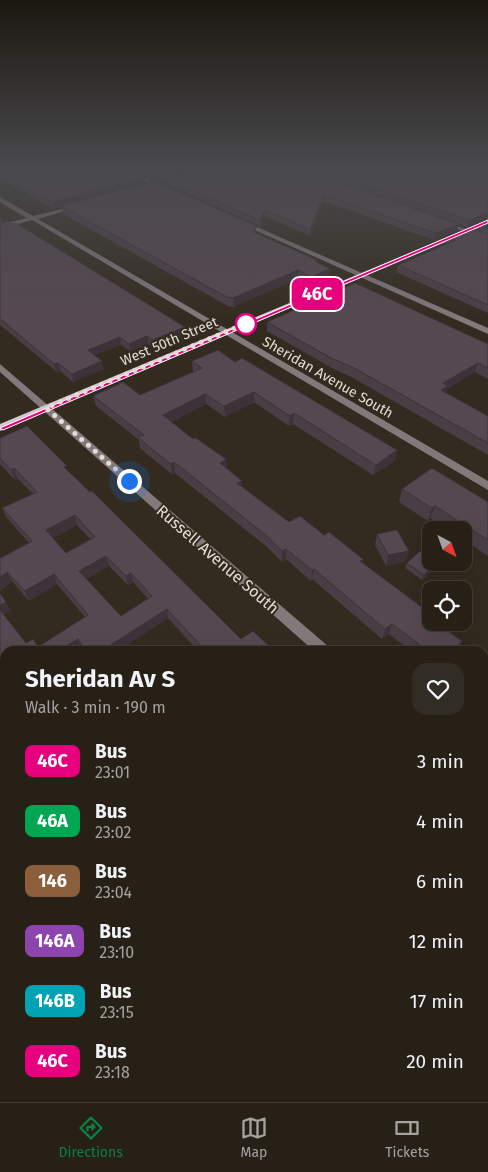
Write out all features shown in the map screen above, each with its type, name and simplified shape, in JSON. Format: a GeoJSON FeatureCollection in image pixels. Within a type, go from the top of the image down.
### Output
{"type":"FeatureCollection","features":[{"type":"Feature","properties":{"kind":"main road","name":"West 50th Street"},"geometry":{"type":"LineString","coordinates":[[0,428],[488,222]]}},
{"type":"Feature","properties":{"kind":"street"},"geometry":{"type":"LineString","coordinates":[[0,227],[27,219]]}},
{"type":"Feature","properties":{"kind":"street","name":"Sheridan Avenue South"},"geometry":{"type":"LineString","coordinates":[[34,219],[488,486]]}},
{"type":"Feature","properties":{"kind":"street"},"geometry":{"type":"LineString","coordinates":[[235,219],[488,331]]}},
{"type":"Feature","properties":{"kind":"street"},"geometry":{"type":"LineString","coordinates":[[440,221],[488,238]]}},
{"type":"Feature","properties":{"kind":"street","name":"Russell Avenue South"},"geometry":{"type":"LineString","coordinates":[[0,367],[318,646]]}},
{"type":"Feature","properties":{"kind":"building"},"geometry":{"type":"Polygon","coordinates":[[[85,219],[242,219],[257,226],[254,232],[317,260],[315,261],[330,269],[311,277],[298,270],[233,298],[227,297],[85,219]]]}},
{"type":"Feature","properties":{"kind":"building"},"geometry":{"type":"Polygon","coordinates":[[[287,219],[314,219],[310,229],[287,219]]]}},
{"type":"Feature","properties":{"kind":"building"},"geometry":{"type":"Polygon","coordinates":[[[396,219],[446,219],[459,224],[436,233],[396,219]]]}},
{"type":"Feature","properties":{"kind":"building"},"geometry":{"type":"Polygon","coordinates":[[[488,220],[488,227],[479,224],[488,220]]]}},
{"type":"Feature","properties":{"kind":"building"},"geometry":{"type":"Polygon","coordinates":[[[8,221],[12,224],[16,223],[185,327],[152,340],[147,336],[129,344],[120,337],[88,350],[102,361],[72,374],[58,363],[54,364],[0,319],[0,223],[8,221]]]}},
{"type":"Feature","properties":{"kind":"building"},"geometry":{"type":"Polygon","coordinates":[[[469,228],[488,234],[488,305],[398,265],[456,240],[447,237],[469,228]]]}},
{"type":"Feature","properties":{"kind":"building"},"geometry":{"type":"Polygon","coordinates":[[[355,283],[488,344],[488,368],[478,363],[443,383],[448,386],[441,390],[488,416],[488,443],[267,322],[355,283]]]}},
{"type":"Feature","properties":{"kind":"building"},"geometry":{"type":"Polygon","coordinates":[[[218,350],[235,362],[242,358],[397,450],[376,465],[294,413],[290,416],[254,392],[224,406],[205,394],[163,415],[193,439],[196,438],[226,459],[220,463],[242,481],[237,483],[289,522],[300,516],[324,535],[329,532],[364,560],[360,561],[422,607],[422,631],[450,631],[462,641],[457,646],[421,646],[392,624],[385,629],[314,569],[312,570],[286,549],[282,551],[267,536],[174,462],[171,464],[152,449],[138,437],[144,435],[93,396],[123,382],[140,395],[202,368],[192,361],[218,350]]]}},
{"type":"Feature","properties":{"kind":"building"},"geometry":{"type":"Polygon","coordinates":[[[27,426],[67,466],[64,467],[90,492],[92,491],[241,639],[253,631],[269,646],[201,646],[167,609],[109,646],[83,646],[78,639],[66,646],[42,646],[88,615],[54,574],[25,591],[7,572],[0,577],[0,557],[32,541],[2,508],[37,492],[14,468],[11,470],[0,458],[0,438],[27,426]],[[75,515],[46,530],[66,553],[95,537],[75,515]],[[106,556],[79,571],[121,616],[152,596],[131,573],[126,576],[106,556]]]}},
{"type":"Feature","properties":{"kind":"building"},"geometry":{"type":"Polygon","coordinates":[[[432,468],[488,502],[488,540],[472,530],[472,521],[458,521],[435,506],[432,508],[402,489],[432,468]]]}},
{"type":"Feature","properties":{"kind":"building"},"geometry":{"type":"Polygon","coordinates":[[[397,530],[409,551],[388,555],[377,534],[397,530]]]}},
{"type":"Feature","properties":{"kind":"building"},"geometry":{"type":"Polygon","coordinates":[[[420,551],[422,552],[422,571],[428,571],[424,575],[407,563],[420,551]]]}},
{"type":"Feature","properties":{"kind":"building"},"geometry":{"type":"Polygon","coordinates":[[[0,593],[6,602],[0,605],[0,593]]]}},
{"type":"Feature","properties":{"kind":"building"},"geometry":{"type":"Polygon","coordinates":[[[0,610],[26,643],[33,639],[38,646],[0,646],[0,610]]]}},
{"type":"Feature","properties":{"kind":"bus line","name":"46C"},"geometry":{"type":"LineString","coordinates":[[0,428],[488,222]]}},
{"type":"Feature","properties":{"kind":"route"},"geometry":{"type":"LineString","coordinates":[[129,481],[46,408],[254,320],[246,324]]}}]}
